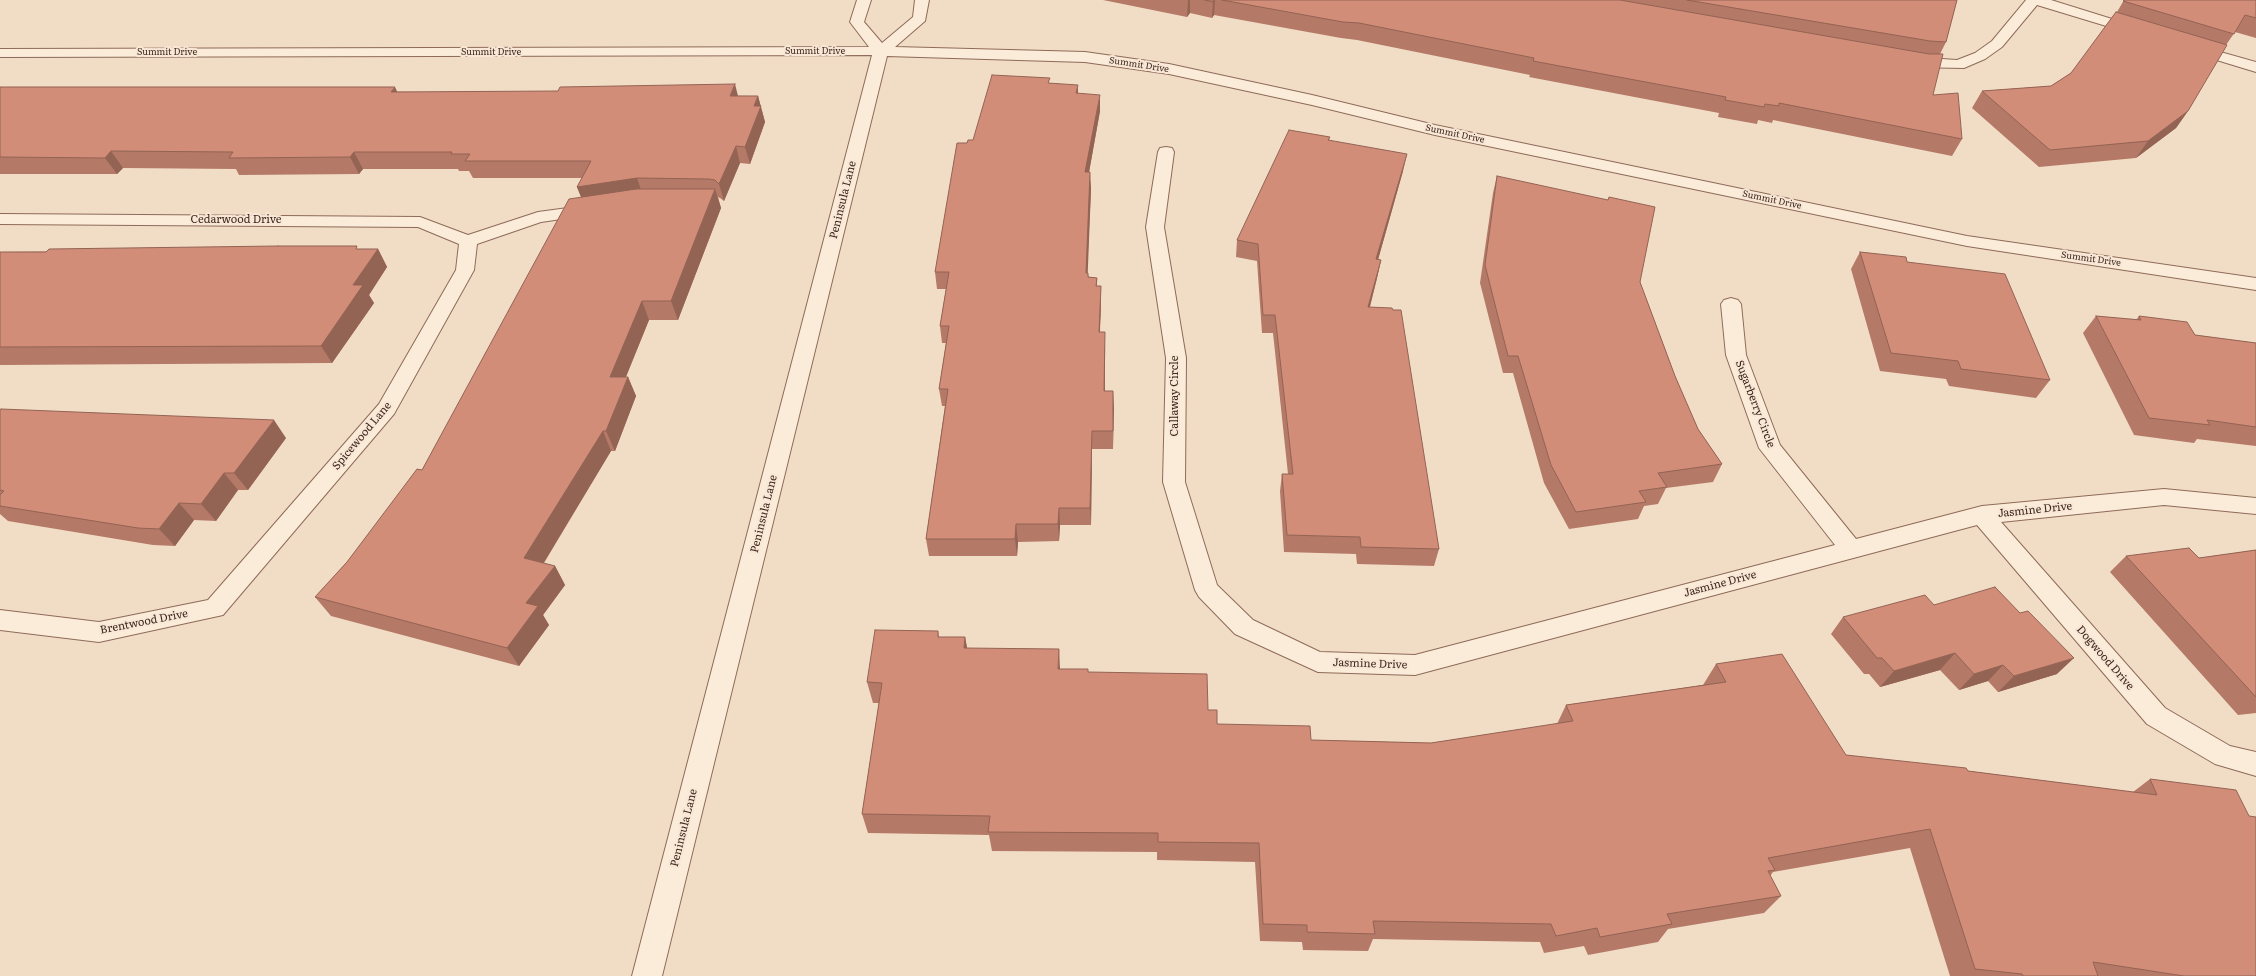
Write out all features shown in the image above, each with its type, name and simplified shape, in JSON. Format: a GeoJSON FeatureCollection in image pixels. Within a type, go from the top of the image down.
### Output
{"type":"FeatureCollection","features":[{"type":"Feature","properties":{"kind":"street"},"geometry":{"type":"LineString","coordinates":[[864,0],[857,22],[881,51],[920,18],[922,0]]}},
{"type":"Feature","properties":{"kind":"street"},"geometry":{"type":"LineString","coordinates":[[1897,59],[1920,64],[1959,65],[1980,56],[1996,44],[2035,0],[2150,35]]}},
{"type":"Feature","properties":{"kind":"street"},"geometry":{"type":"LineString","coordinates":[[2180,44],[2256,67]]}},
{"type":"Feature","properties":{"kind":"street","name":"Summit Drive"},"geometry":{"type":"LineString","coordinates":[[0,52],[881,51],[1085,56],[1169,69],[1312,100],[1442,132],[1967,241],[2256,284]]}},
{"type":"Feature","properties":{"kind":"street","name":"Peninsula Lane"},"geometry":{"type":"LineString","coordinates":[[646,976],[881,51]]}},
{"type":"Feature","properties":{"kind":"street","name":"Callaway Circle"},"geometry":{"type":"LineString","coordinates":[[1166,152],[1155,227],[1176,358],[1174,482],[1207,590]]}},
{"type":"Feature","properties":{"kind":"street"},"geometry":{"type":"LineString","coordinates":[[468,241],[538,217],[606,208]]}},
{"type":"Feature","properties":{"kind":"street","name":"Cedarwood Drive"},"geometry":{"type":"LineString","coordinates":[[0,219],[420,222],[468,241]]}},
{"type":"Feature","properties":{"kind":"street","name":"Spicewood Lane"},"geometry":{"type":"LineString","coordinates":[[215,608],[387,409],[465,270],[468,241]]}},
{"type":"Feature","properties":{"kind":"street","name":"Sugarberry Circle"},"geometry":{"type":"LineString","coordinates":[[1731,304],[1736,355],[1770,448],[1851,549]]}},
{"type":"Feature","properties":{"kind":"street","name":"Jasmine Drive"},"geometry":{"type":"LineString","coordinates":[[1207,590],[1244,627],[1318,662],[1415,665],[1982,515],[2164,497],[2256,506]]}},
{"type":"Feature","properties":{"kind":"street","name":"Dogwood Drive"},"geometry":{"type":"LineString","coordinates":[[1982,515],[2156,716],[2224,756],[2256,764]]}},
{"type":"Feature","properties":{"kind":"street","name":"Brentwood Drive"},"geometry":{"type":"LineString","coordinates":[[0,620],[99,632],[215,608]]}},
{"type":"Feature","properties":{"kind":"building"},"geometry":{"type":"Polygon","coordinates":[[[1222,0],[1620,0],[1929,54],[1943,54],[1933,95],[1958,93],[1962,139],[1779,103],[1779,106],[1765,104],[1764,107],[1725,100],[1726,97],[1533,61],[1534,58],[1359,23],[1343,22],[1222,0]]]}},
{"type":"Feature","properties":{"kind":"building"},"geometry":{"type":"Polygon","coordinates":[[[1687,0],[1957,0],[1946,42],[1930,41],[1687,0]]]}},
{"type":"Feature","properties":{"kind":"building"},"geometry":{"type":"Polygon","coordinates":[[[2256,0],[2256,18],[2245,15],[2234,34],[2123,1],[2256,0]]]}},
{"type":"Feature","properties":{"kind":"building"},"geometry":{"type":"Polygon","coordinates":[[[2116,12],[2227,45],[2188,111],[2148,141],[2050,150],[1982,91],[2051,86],[2071,73],[2116,12]]]}},
{"type":"Feature","properties":{"kind":"building"},"geometry":{"type":"Polygon","coordinates":[[[992,75],[1050,78],[1048,83],[1078,85],[1076,93],[1100,95],[1085,172],[1090,172],[1086,273],[1088,273],[1088,277],[1097,278],[1096,286],[1101,286],[1099,332],[1105,332],[1104,391],[1113,391],[1113,431],[1092,431],[1090,508],[1059,508],[1058,524],[1016,524],[1015,539],[926,539],[948,389],[939,389],[949,326],[940,326],[949,272],[935,272],[957,143],[967,143],[968,140],[973,140],[992,75]]]}},
{"type":"Feature","properties":{"kind":"building"},"geometry":{"type":"Polygon","coordinates":[[[735,84],[730,96],[758,96],[754,106],[761,106],[745,147],[736,146],[719,184],[715,180],[709,179],[637,178],[577,187],[591,161],[465,161],[470,154],[451,154],[452,152],[354,152],[350,157],[229,158],[233,152],[111,151],[105,158],[0,157],[0,87],[395,87],[391,92],[558,91],[560,87],[735,84]]]}},
{"type":"Feature","properties":{"kind":"building"},"geometry":{"type":"Polygon","coordinates":[[[1289,130],[1330,137],[1328,140],[1407,154],[1376,259],[1381,260],[1368,307],[1401,310],[1439,549],[1361,547],[1360,537],[1287,535],[1282,474],[1293,474],[1275,315],[1263,315],[1258,244],[1237,240],[1289,130]]]}},
{"type":"Feature","properties":{"kind":"building"},"geometry":{"type":"Polygon","coordinates":[[[1497,176],[1608,200],[1609,197],[1655,207],[1640,282],[1675,376],[1698,429],[1722,464],[1658,473],[1667,487],[1639,491],[1646,502],[1576,512],[1551,465],[1518,356],[1508,356],[1485,265],[1497,176]]]}},
{"type":"Feature","properties":{"kind":"building"},"geometry":{"type":"Polygon","coordinates":[[[636,189],[715,189],[671,301],[642,301],[610,377],[628,377],[606,431],[603,431],[524,558],[555,566],[526,603],[538,606],[507,648],[315,597],[347,562],[417,469],[422,470],[569,199],[636,189]]]}},
{"type":"Feature","properties":{"kind":"building"},"geometry":{"type":"Polygon","coordinates":[[[357,246],[356,249],[378,249],[353,285],[363,285],[321,346],[0,347],[0,252],[46,252],[49,249],[357,246]]]}},
{"type":"Feature","properties":{"kind":"building"},"geometry":{"type":"Polygon","coordinates":[[[1860,252],[1906,257],[1907,262],[2005,274],[2050,380],[1961,369],[1958,361],[1891,353],[1860,252]]]}},
{"type":"Feature","properties":{"kind":"building"},"geometry":{"type":"Polygon","coordinates":[[[2096,316],[2141,320],[2139,316],[2187,322],[2195,335],[2256,343],[2256,427],[2207,420],[2210,425],[2149,418],[2096,316]]]}},
{"type":"Feature","properties":{"kind":"building"},"geometry":{"type":"Polygon","coordinates":[[[1,409],[274,420],[234,473],[224,473],[201,504],[179,503],[159,529],[138,528],[0,506],[0,495],[4,491],[0,490],[1,409]]]}},
{"type":"Feature","properties":{"kind":"building"},"geometry":{"type":"Polygon","coordinates":[[[2189,548],[2199,558],[2256,550],[2256,697],[2126,556],[2189,548]]]}},
{"type":"Feature","properties":{"kind":"building"},"geometry":{"type":"Polygon","coordinates":[[[1995,587],[2020,613],[2028,611],[2074,658],[2014,676],[2003,665],[1974,674],[1955,653],[1894,671],[1882,658],[1877,658],[1843,617],[1925,595],[1934,605],[1995,587]]]}},
{"type":"Feature","properties":{"kind":"building"},"geometry":{"type":"Polygon","coordinates":[[[875,630],[938,631],[938,637],[965,637],[964,648],[1059,649],[1058,669],[1088,669],[1088,672],[1207,674],[1208,710],[1217,710],[1217,724],[1310,726],[1311,740],[1431,743],[1573,721],[1566,705],[1726,682],[1716,664],[1782,654],[1846,755],[1966,768],[1968,771],[2157,795],[2150,779],[2236,790],[2249,816],[2256,817],[2256,976],[2184,976],[2093,962],[2098,976],[2023,976],[2022,974],[1975,969],[1930,829],[1768,858],[1775,870],[1768,871],[1781,896],[1667,914],[1672,924],[1600,937],[1597,928],[1556,936],[1551,924],[1373,921],[1375,934],[1307,932],[1307,925],[1263,924],[1259,843],[1158,842],[1158,833],[988,832],[990,816],[862,814],[882,683],[867,682],[875,630]]]}}]}
